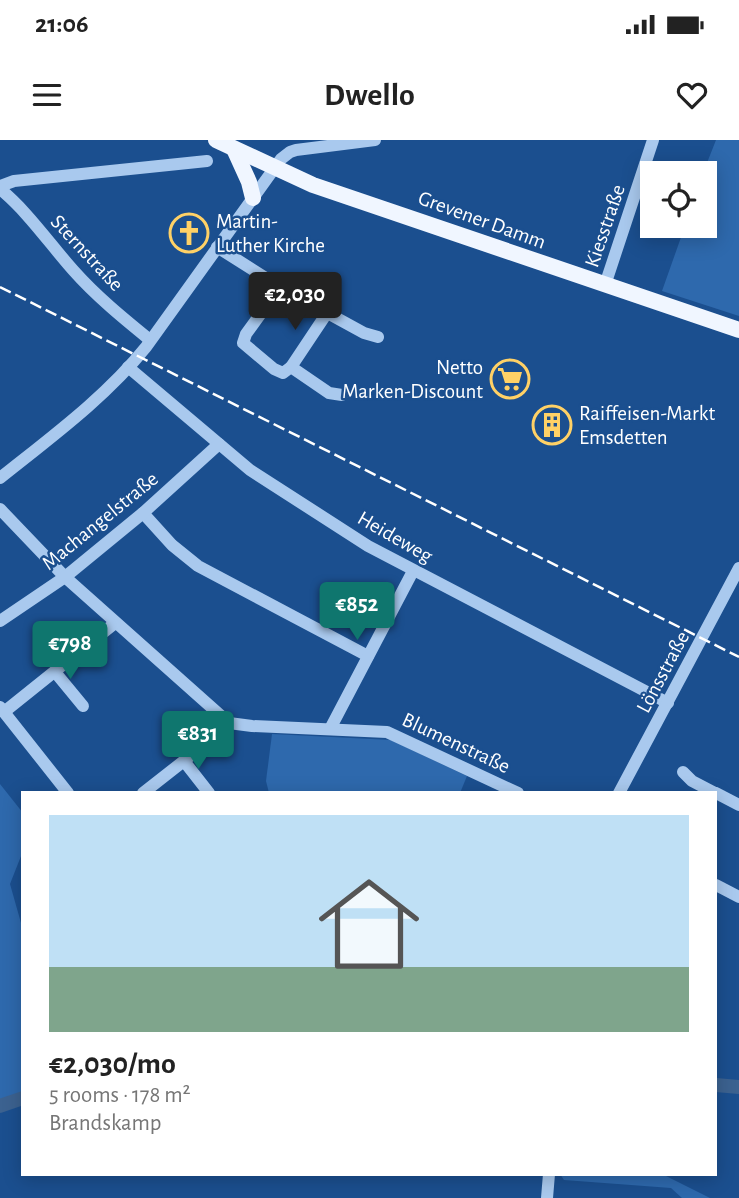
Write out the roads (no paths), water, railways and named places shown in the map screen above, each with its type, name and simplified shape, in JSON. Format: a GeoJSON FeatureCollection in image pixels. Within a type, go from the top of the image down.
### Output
{"type":"FeatureCollection","features":[{"type":"Feature","properties":{"kind":"main road","name":"Grevener Damm"},"geometry":{"type":"LineString","coordinates":[[216,140],[313,185],[739,330]]}},
{"type":"Feature","properties":{"kind":"main road"},"geometry":{"type":"LineString","coordinates":[[234,149],[253,198]]}},
{"type":"Feature","properties":{"kind":"street"},"geometry":{"type":"LineString","coordinates":[[0,478],[128,368],[290,152],[375,140]]}},
{"type":"Feature","properties":{"kind":"street","name":"Kiesstraße"},"geometry":{"type":"LineString","coordinates":[[605,285],[653,140]]}},
{"type":"Feature","properties":{"kind":"street"},"geometry":{"type":"LineString","coordinates":[[0,187],[14,181],[207,161]]}},
{"type":"Feature","properties":{"kind":"street","name":"Sternstraße"},"geometry":{"type":"LineString","coordinates":[[0,187],[73,271],[103,301],[150,340]]}},
{"type":"Feature","properties":{"kind":"street"},"geometry":{"type":"LineString","coordinates":[[217,247],[279,287],[365,333],[378,337]]}},
{"type":"Feature","properties":{"kind":"street"},"geometry":{"type":"LineString","coordinates":[[279,287],[246,334],[243,344],[274,369],[283,373],[291,367],[327,313]]}},
{"type":"Feature","properties":{"kind":"street"},"geometry":{"type":"LineString","coordinates":[[291,367],[329,394],[342,395]]}},
{"type":"Feature","properties":{"kind":"street","name":"Heideweg"},"geometry":{"type":"LineString","coordinates":[[128,368],[250,470],[368,546],[668,703]]}},
{"type":"Feature","properties":{"kind":"street","name":"Machangelstraße"},"geometry":{"type":"LineString","coordinates":[[0,621],[65,577],[143,513],[219,444]]}},
{"type":"Feature","properties":{"kind":"street"},"geometry":{"type":"LineString","coordinates":[[0,509],[65,577],[229,723],[146,791]]}},
{"type":"Feature","properties":{"kind":"street"},"geometry":{"type":"LineString","coordinates":[[143,513],[172,545],[198,566],[368,656]]}},
{"type":"Feature","properties":{"kind":"street","name":"Lönsstraße"},"geometry":{"type":"LineString","coordinates":[[620,791],[739,568]]}},
{"type":"Feature","properties":{"kind":"street"},"geometry":{"type":"LineString","coordinates":[[330,729],[413,571]]}},
{"type":"Feature","properties":{"kind":"street"},"geometry":{"type":"LineString","coordinates":[[66,791],[2,709],[115,623]]}},
{"type":"Feature","properties":{"kind":"street"},"geometry":{"type":"LineString","coordinates":[[55,671],[83,706]]}},
{"type":"Feature","properties":{"kind":"street","name":"Blumenstraße"},"geometry":{"type":"LineString","coordinates":[[229,723],[387,732],[513,791]]}},
{"type":"Feature","properties":{"kind":"street"},"geometry":{"type":"LineString","coordinates":[[184,761],[207,791]]}},
{"type":"Feature","properties":{"kind":"street"},"geometry":{"type":"LineString","coordinates":[[683,772],[692,781],[712,791]]}},
{"type":"Feature","properties":{"kind":"street"},"geometry":{"type":"LineString","coordinates":[[717,793],[739,804]]}},
{"type":"Feature","properties":{"kind":"street"},"geometry":{"type":"LineString","coordinates":[[717,886],[739,897]]}},
{"type":"Feature","properties":{"kind":"street"},"geometry":{"type":"LineString","coordinates":[[547,1198],[549,1176]]}},
{"type":"Feature","properties":{"kind":"waterway"},"geometry":{"type":"LineString","coordinates":[[717,1085],[739,1087]]}},
{"type":"Feature","properties":{"kind":"waterway"},"geometry":{"type":"LineString","coordinates":[[0,1106],[21,1099]]}},
{"type":"Feature","properties":{"kind":"railway"},"geometry":{"type":"LineString","coordinates":[[0,287],[739,657]]}},
{"type":"Feature","properties":{"kind":"place","name":"Martin- Luther Kirche"},"geometry":{"type":"Point","coordinates":[189,233]}},
{"type":"Feature","properties":{"kind":"place","name":"Netto Marken-Discount"},"geometry":{"type":"Point","coordinates":[510,379]}},
{"type":"Feature","properties":{"kind":"place","name":"Raiffeisen-Markt Emsdetten"},"geometry":{"type":"Point","coordinates":[552,425]}}]}
